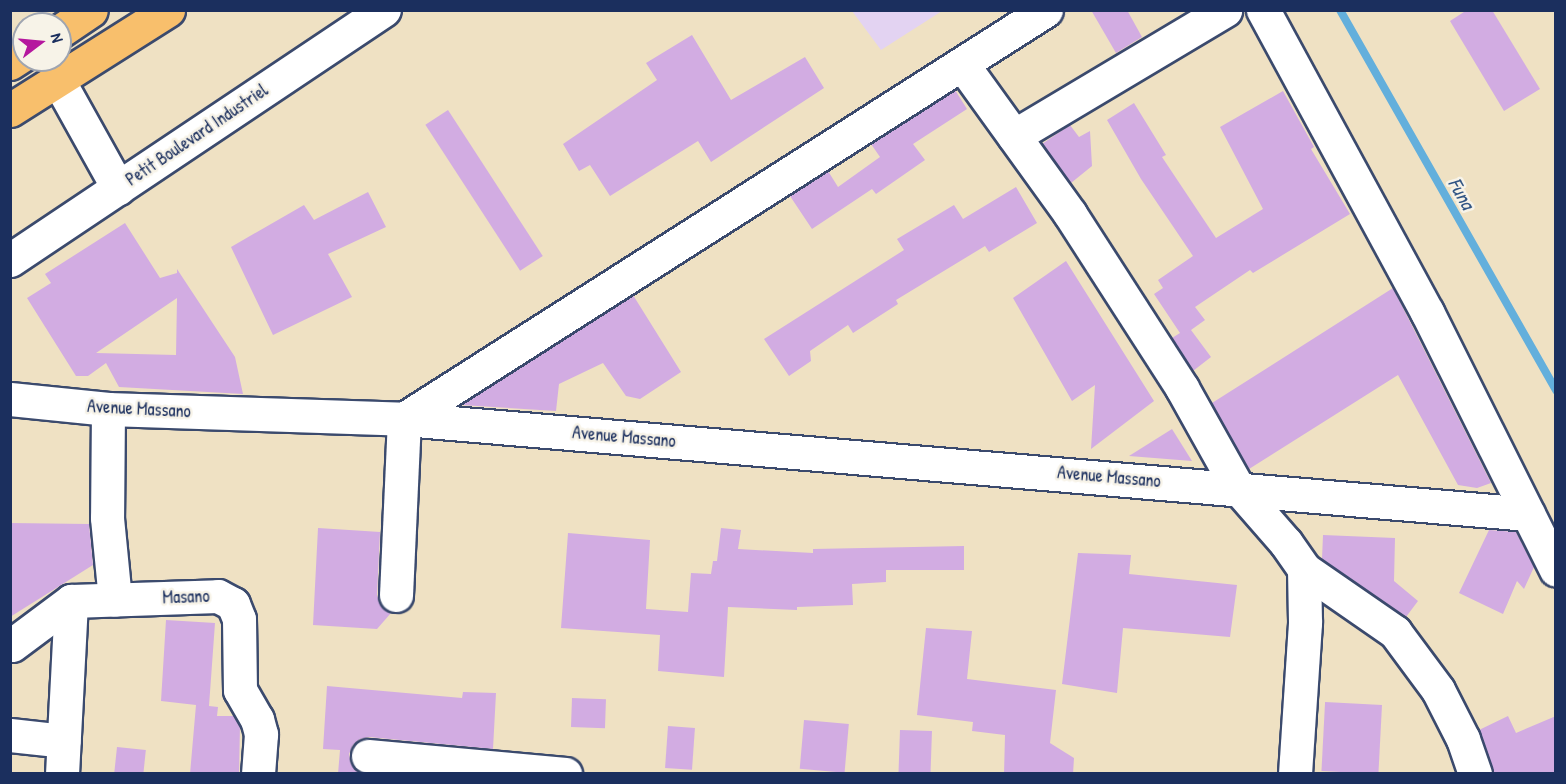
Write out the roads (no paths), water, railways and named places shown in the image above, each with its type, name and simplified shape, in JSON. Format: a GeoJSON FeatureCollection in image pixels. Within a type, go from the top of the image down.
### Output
{"type":"FeatureCollection","features":[{"type":"Feature","properties":{"kind":"main road"},"geometry":{"type":"LineString","coordinates":[[72,23],[91,10]]}},
{"type":"Feature","properties":{"kind":"main road"},"geometry":{"type":"LineString","coordinates":[[10,110],[168,10]]}},
{"type":"Feature","properties":{"kind":"street","name":"Petit Boulevard Industriel"},"geometry":{"type":"LineString","coordinates":[[10,260],[384,10]]}},
{"type":"Feature","properties":{"kind":"street"},"geometry":{"type":"LineString","coordinates":[[396,595],[404,462],[404,419],[1046,10]]}},
{"type":"Feature","properties":{"kind":"street"},"geometry":{"type":"LineString","coordinates":[[1014,136],[1226,10]]}},
{"type":"Feature","properties":{"kind":"street"},"geometry":{"type":"LineString","coordinates":[[1263,10],[1427,312],[1556,570]]}},
{"type":"Feature","properties":{"kind":"street"},"geometry":{"type":"LineString","coordinates":[[962,64],[1070,214],[1176,378],[1238,488],[1286,543],[1304,569],[1395,632],[1438,690],[1463,739],[1475,774]]}},
{"type":"Feature","properties":{"kind":"street"},"geometry":{"type":"LineString","coordinates":[[58,80],[118,188]]}},
{"type":"Feature","properties":{"kind":"street","name":"Avenue Massano"},"geometry":{"type":"LineString","coordinates":[[10,399],[108,409],[404,419],[1528,514]]}},
{"type":"Feature","properties":{"kind":"street"},"geometry":{"type":"LineString","coordinates":[[108,409],[107,518],[115,600]]}},
{"type":"Feature","properties":{"kind":"street"},"geometry":{"type":"LineString","coordinates":[[1295,774],[1305,623],[1304,569]]}},
{"type":"Feature","properties":{"kind":"street","name":"Masano"},"geometry":{"type":"LineString","coordinates":[[71,601],[218,596],[233,604],[239,619],[240,690],[257,719],[261,734],[258,774]]}},
{"type":"Feature","properties":{"kind":"street"},"geometry":{"type":"LineString","coordinates":[[12,645],[71,601]]}},
{"type":"Feature","properties":{"kind":"street"},"geometry":{"type":"LineString","coordinates":[[62,774],[71,601]]}},
{"type":"Feature","properties":{"kind":"street"},"geometry":{"type":"LineString","coordinates":[[10,735],[64,741]]}},
{"type":"Feature","properties":{"kind":"street"},"geometry":{"type":"LineString","coordinates":[[368,756],[430,767],[565,774]]}},
{"type":"Feature","properties":{"kind":"waterway","name":"Funa"},"geometry":{"type":"LineString","coordinates":[[1340,10],[1556,391]]}}]}
